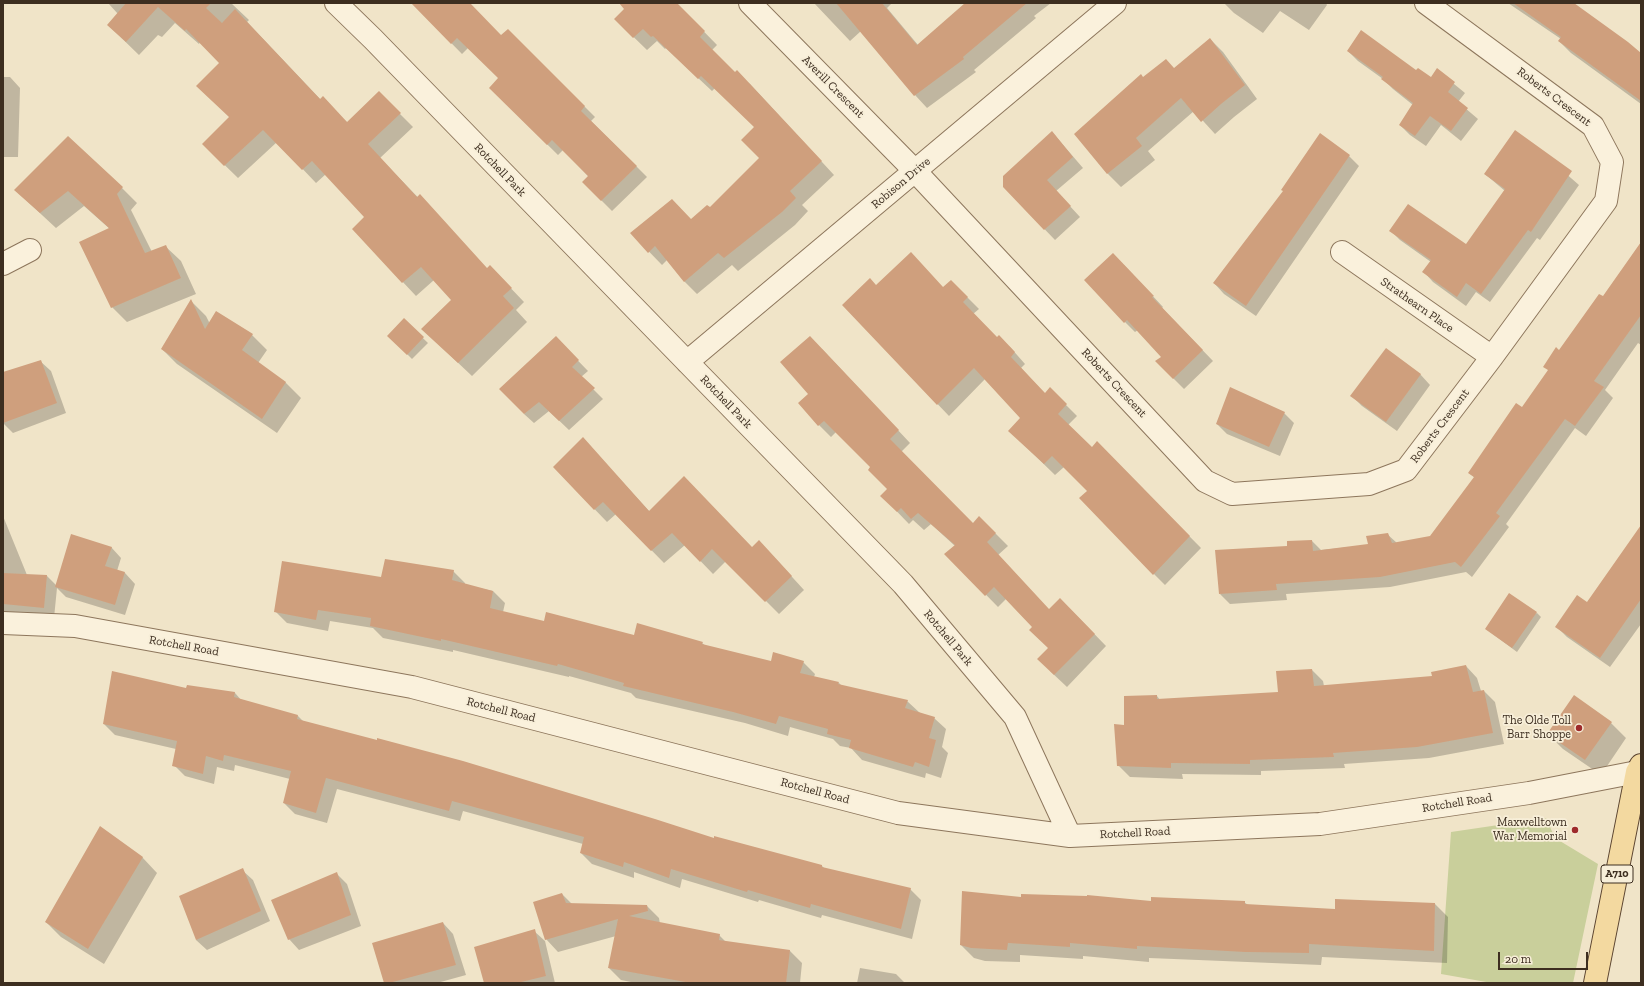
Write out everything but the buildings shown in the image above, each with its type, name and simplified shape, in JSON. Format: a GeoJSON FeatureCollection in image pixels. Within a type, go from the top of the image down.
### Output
{"type":"FeatureCollection","features":[{"type":"Feature","properties":{"kind":"main road","name":"A710"},"geometry":{"type":"LineString","coordinates":[[1595,983],[1639,769]]}},
{"type":"Feature","properties":{"kind":"street","name":"Rotchell Park"},"geometry":{"type":"LineString","coordinates":[[336,3],[373,39],[903,584],[1015,717],[1070,836]]}},
{"type":"Feature","properties":{"kind":"street","name":"Averill Crescent"},"geometry":{"type":"LineString","coordinates":[[750,3],[915,171]]}},
{"type":"Feature","properties":{"kind":"street","name":"Robison Drive"},"geometry":{"type":"LineString","coordinates":[[686,362],[1116,3]]}},
{"type":"Feature","properties":{"kind":"street","name":"Roberts Crescent"},"geometry":{"type":"LineString","coordinates":[[915,171],[1205,481],[1232,494],[1369,484],[1406,470],[1492,358],[1606,200],[1612,162],[1593,126],[1426,3]]}},
{"type":"Feature","properties":{"kind":"street"},"geometry":{"type":"LineString","coordinates":[[3,264],[30,250]]}},
{"type":"Feature","properties":{"kind":"street","name":"Strathearn Place"},"geometry":{"type":"LineString","coordinates":[[1342,252],[1492,358]]}},
{"type":"Feature","properties":{"kind":"street","name":"Rotchell Road"},"geometry":{"type":"LineString","coordinates":[[3,623],[76,626],[412,687],[898,813],[1070,836],[1320,824],[1529,793],[1639,769]]}},
{"type":"Feature","properties":{"kind":"green space"},"geometry":{"type":"Polygon","coordinates":[[[1546,818],[1555,838],[1598,864],[1573,983],[1492,983],[1441,974],[1451,832],[1546,818]]]}},
{"type":"Feature","properties":{"kind":"place","name":"The Olde Toll Barr Shoppe"},"geometry":{"type":"Point","coordinates":[1579,728]}},
{"type":"Feature","properties":{"kind":"place","name":"Maxwelltown War Memorial"},"geometry":{"type":"Point","coordinates":[1575,830]}}]}
